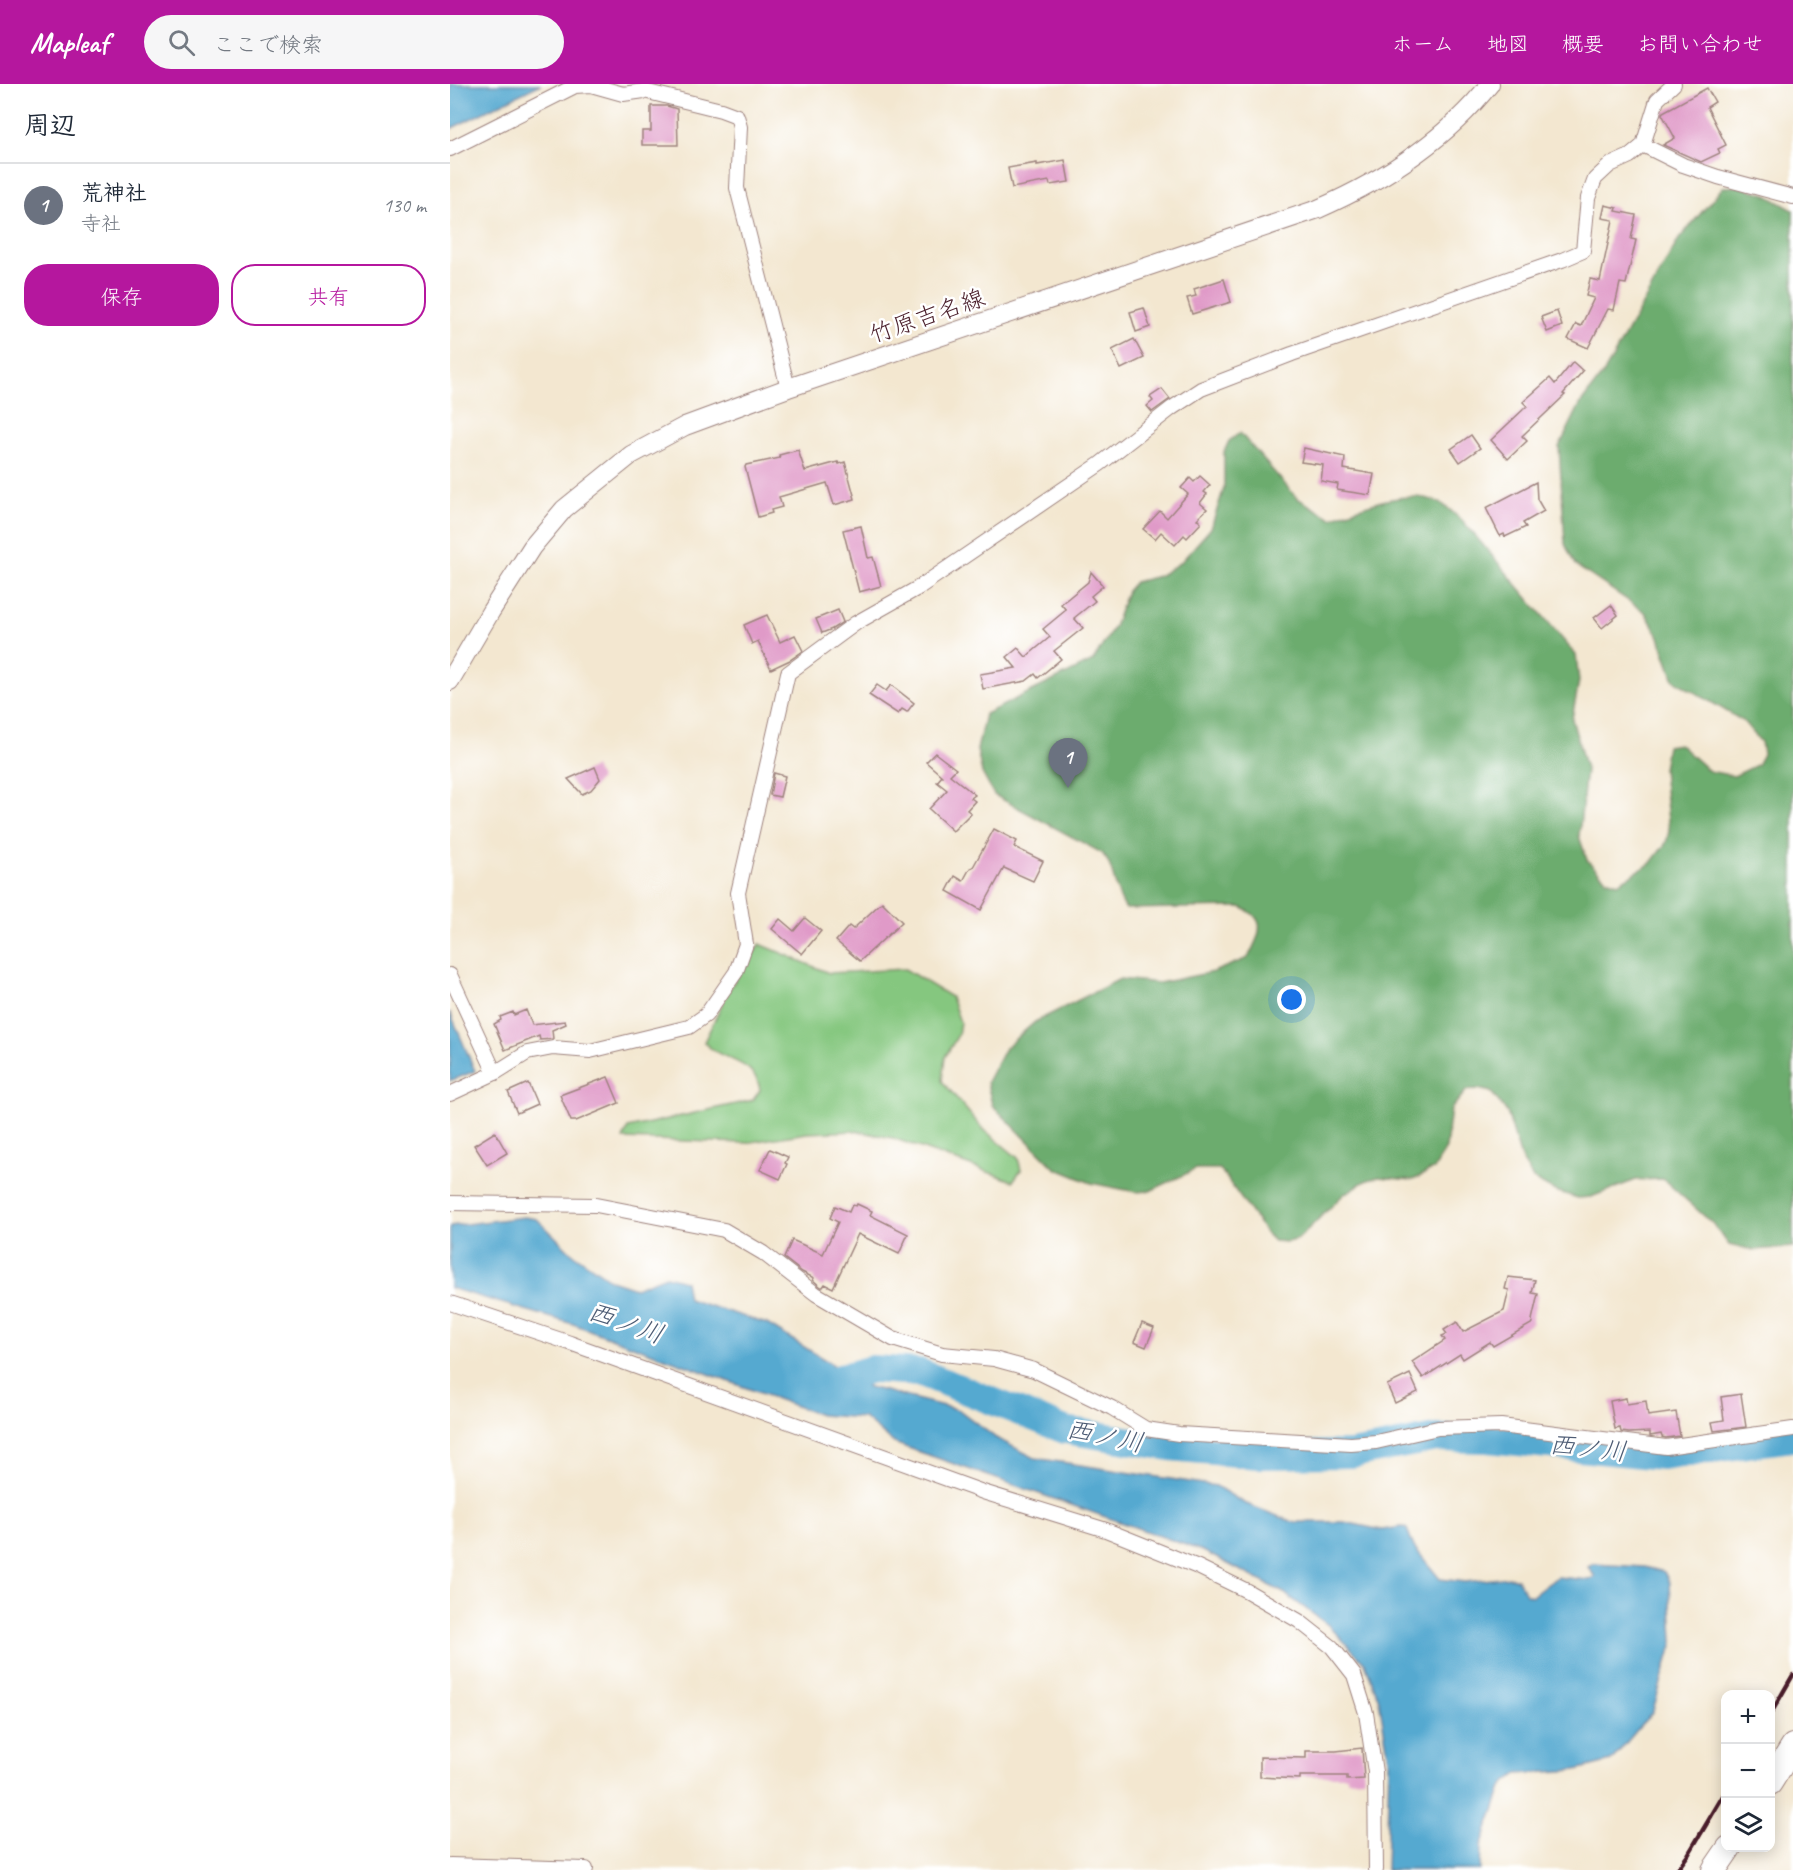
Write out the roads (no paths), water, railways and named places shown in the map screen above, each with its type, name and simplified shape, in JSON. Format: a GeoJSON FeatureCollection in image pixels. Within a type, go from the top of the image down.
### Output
{"type":"FeatureCollection","features":[{"type":"Feature","properties":{"kind":"highway"},"geometry":{"type":"LineString","coordinates":[[1775,1775],[1793,1746]]}},
{"type":"Feature","properties":{"kind":"highway"},"geometry":{"type":"LineString","coordinates":[[1714,1870],[1726,1852]]}},
{"type":"Feature","properties":{"kind":"main road","name":"竹原吉名線"},"geometry":{"type":"LineString","coordinates":[[450,681],[532,547],[564,509],[631,455],[685,426],[788,388],[1318,209],[1351,195],[1402,165],[1438,138],[1490,84]]}},
{"type":"Feature","properties":{"kind":"street"},"geometry":{"type":"LineString","coordinates":[[450,1094],[495,1073],[527,1053],[553,1048],[590,1052],[689,1027],[706,1015],[736,972],[746,944],[738,893],[789,673],[856,623],[918,588],[1100,464],[1172,408],[1201,389],[1292,354],[1583,251],[1588,198],[1595,179],[1610,165],[1630,156],[1643,145],[1657,100],[1674,84]]}},
{"type":"Feature","properties":{"kind":"street"},"geometry":{"type":"LineString","coordinates":[[450,149],[575,86],[591,85],[623,94],[644,91],[737,116],[740,127],[737,189],[788,388]]}},
{"type":"Feature","properties":{"kind":"street"},"geometry":{"type":"LineString","coordinates":[[1643,145],[1692,168],[1793,197]]}},
{"type":"Feature","properties":{"kind":"street"},"geometry":{"type":"LineString","coordinates":[[450,975],[495,1073]]}},
{"type":"Feature","properties":{"kind":"street"},"geometry":{"type":"LineString","coordinates":[[450,1203],[596,1205],[724,1230],[763,1253],[816,1294],[893,1339],[942,1354],[994,1359],[1034,1370],[1112,1408],[1146,1429],[1179,1434],[1351,1444],[1376,1442],[1438,1428],[1501,1426],[1666,1447],[1793,1429]]}},
{"type":"Feature","properties":{"kind":"street"},"geometry":{"type":"LineString","coordinates":[[450,1303],[570,1343],[984,1492],[1106,1530],[1198,1567],[1247,1591],[1299,1621],[1332,1647],[1354,1675],[1366,1713],[1375,1772],[1376,1870]]}},
{"type":"Feature","properties":{"kind":"street"},"geometry":{"type":"LineString","coordinates":[[450,1865],[586,1869]]}},
{"type":"Feature","properties":{"kind":"water"},"geometry":{"type":"Polygon","coordinates":[[[450,84],[541,84],[450,129],[450,84]]]}},
{"type":"Feature","properties":{"kind":"water"},"geometry":{"type":"Polygon","coordinates":[[[450,1012],[475,1071],[450,1081],[450,1012]]]}},
{"type":"Feature","properties":{"kind":"water"},"geometry":{"type":"Polygon","coordinates":[[[524,1217],[537,1219],[572,1253],[611,1280],[635,1288],[666,1276],[685,1281],[688,1299],[767,1324],[869,1387],[959,1410],[996,1438],[1035,1458],[1216,1486],[1244,1503],[1293,1522],[1344,1522],[1382,1530],[1402,1527],[1407,1529],[1414,1547],[1440,1579],[1465,1582],[1510,1577],[1517,1579],[1526,1594],[1532,1596],[1557,1577],[1590,1580],[1595,1577],[1588,1567],[1593,1564],[1645,1567],[1664,1572],[1670,1583],[1673,1642],[1653,1711],[1611,1761],[1576,1770],[1517,1774],[1503,1785],[1481,1846],[1480,1870],[1386,1870],[1389,1760],[1379,1700],[1365,1663],[1328,1625],[1284,1593],[1203,1551],[894,1443],[864,1418],[820,1415],[573,1324],[450,1288],[450,1226],[524,1217]]]}},
{"type":"Feature","properties":{"kind":"waterway","name":"西ノ川"},"geometry":{"type":"LineString","coordinates":[[813,1386],[872,1369],[919,1372],[1065,1430],[1170,1447],[1258,1455],[1352,1454],[1436,1438],[1488,1439],[1662,1456],[1793,1438]]}},
{"type":"Feature","properties":{"kind":"railway"},"geometry":{"type":"LineString","coordinates":[[1775,1706],[1793,1675]]}},
{"type":"Feature","properties":{"kind":"railway"},"geometry":{"type":"LineString","coordinates":[[1677,1870],[1722,1798]]}},
{"type":"Feature","properties":{"kind":"place","name":"荒神社"},"geometry":{"type":"Point","coordinates":[1068,788]}}]}
